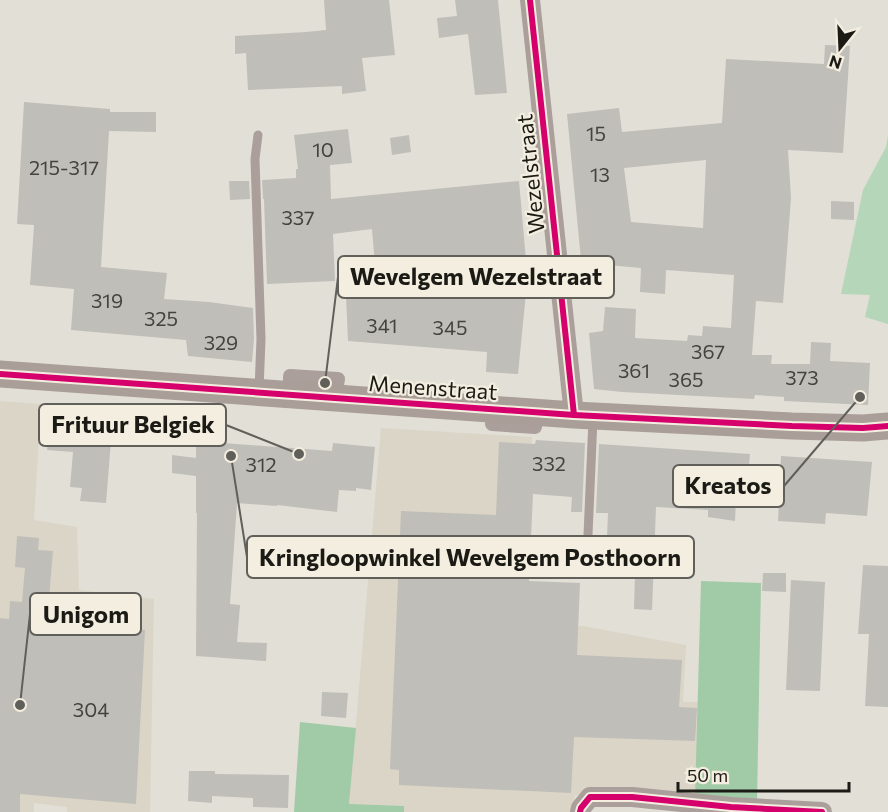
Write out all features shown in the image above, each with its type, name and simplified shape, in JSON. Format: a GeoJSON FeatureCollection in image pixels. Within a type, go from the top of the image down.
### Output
{"type":"FeatureCollection","features":[{"type":"Feature","properties":{"kind":"main road","name":"Menenstraat"},"geometry":{"type":"LineString","coordinates":[[0,374],[584,416],[880,429]]}},
{"type":"Feature","properties":{"kind":"street","name":"Wezelstraat"},"geometry":{"type":"LineString","coordinates":[[530,0],[584,416]]}},
{"type":"Feature","properties":{"kind":"street"},"geometry":{"type":"LineString","coordinates":[[580,812],[590,797],[632,797],[731,807],[822,812]]}},
{"type":"Feature","properties":{"kind":"lane"},"geometry":{"type":"LineString","coordinates":[[258,135],[255,159],[261,339],[259,392]]}},
{"type":"Feature","properties":{"kind":"lane"},"geometry":{"type":"LineString","coordinates":[[584,416],[588,535]]}},
{"type":"Feature","properties":{"kind":"shaded area"},"geometry":{"type":"Polygon","coordinates":[[[0,401],[41,404],[34,520],[77,527],[79,590],[154,599],[150,812],[67,812],[67,807],[34,803],[34,812],[0,812],[0,401]]]}},
{"type":"Feature","properties":{"kind":"shaded area"},"geometry":{"type":"Polygon","coordinates":[[[381,428],[532,437],[523,625],[583,626],[686,645],[683,702],[699,702],[695,798],[575,795],[574,812],[404,812],[404,806],[349,805],[381,428]]]}},
{"type":"Feature","properties":{"kind":"green space"},"geometry":{"type":"Polygon","coordinates":[[[888,135],[888,324],[865,317],[870,295],[841,294],[863,190],[886,147],[888,135]]]}},
{"type":"Feature","properties":{"kind":"green space"},"geometry":{"type":"Polygon","coordinates":[[[701,581],[761,583],[757,802],[695,798],[701,581]]]}},
{"type":"Feature","properties":{"kind":"green space"},"geometry":{"type":"Polygon","coordinates":[[[300,722],[356,728],[349,804],[404,806],[404,812],[294,812],[300,722]]]}},
{"type":"Feature","properties":{"kind":"building"},"geometry":{"type":"Polygon","coordinates":[[[324,0],[389,0],[395,55],[362,58],[366,91],[342,94],[342,86],[248,90],[246,53],[235,54],[235,36],[326,30],[324,0]]]}},
{"type":"Feature","properties":{"kind":"building"},"geometry":{"type":"Polygon","coordinates":[[[455,0],[498,0],[507,93],[475,95],[468,34],[439,38],[437,18],[457,16],[455,0]]]}},
{"type":"Feature","properties":{"kind":"building"},"geometry":{"type":"Polygon","coordinates":[[[825,45],[850,46],[843,153],[788,150],[791,198],[783,303],[756,301],[752,355],[772,355],[771,364],[810,364],[811,342],[831,343],[830,361],[870,363],[868,405],[784,401],[784,397],[755,395],[754,399],[594,389],[589,333],[603,331],[605,307],[636,309],[635,338],[687,341],[688,335],[702,336],[703,326],[731,328],[734,275],[666,270],[665,294],[640,292],[641,268],[581,260],[567,114],[619,108],[622,132],[722,123],[726,59],[824,64],[825,45]],[[706,160],[624,168],[631,222],[703,228],[706,160]]]}},
{"type":"Feature","properties":{"kind":"building"},"geometry":{"type":"Polygon","coordinates":[[[24,102],[110,109],[110,112],[156,112],[156,132],[109,131],[101,267],[167,273],[164,299],[253,308],[252,362],[188,356],[186,340],[71,330],[74,289],[30,285],[34,225],[17,224],[24,102]]]}},
{"type":"Feature","properties":{"kind":"building"},"geometry":{"type":"Polygon","coordinates":[[[348,129],[352,163],[330,165],[331,199],[519,181],[526,260],[522,260],[518,292],[526,293],[518,374],[486,372],[487,352],[348,341],[345,274],[376,277],[372,229],[333,234],[335,281],[267,284],[262,180],[296,178],[296,169],[298,169],[294,135],[348,129]]]}},
{"type":"Feature","properties":{"kind":"building"},"geometry":{"type":"Polygon","coordinates":[[[409,135],[411,152],[392,155],[390,138],[409,135]]]}},
{"type":"Feature","properties":{"kind":"building"},"geometry":{"type":"Polygon","coordinates":[[[229,181],[249,181],[250,199],[230,200],[229,181]]]}},
{"type":"Feature","properties":{"kind":"building"},"geometry":{"type":"Polygon","coordinates":[[[831,201],[854,202],[854,220],[831,219],[831,201]]]}},
{"type":"Feature","properties":{"kind":"building"},"geometry":{"type":"Polygon","coordinates":[[[68,421],[100,423],[100,427],[112,428],[106,503],[80,501],[82,488],[70,487],[73,452],[47,450],[49,429],[67,431],[68,421]]]}},
{"type":"Feature","properties":{"kind":"building"},"geometry":{"type":"Polygon","coordinates":[[[536,440],[585,443],[582,512],[571,512],[572,497],[533,494],[529,581],[580,583],[577,655],[682,660],[679,707],[697,708],[695,741],[574,737],[571,793],[399,785],[399,770],[390,769],[401,511],[496,515],[499,442],[535,444],[536,440]]]}},
{"type":"Feature","properties":{"kind":"building"},"geometry":{"type":"Polygon","coordinates":[[[196,441],[332,451],[333,443],[375,447],[371,490],[356,488],[356,491],[339,490],[337,512],[237,503],[230,604],[240,605],[237,642],[267,643],[266,661],[196,656],[196,476],[172,473],[172,455],[196,458],[196,441]]]}},
{"type":"Feature","properties":{"kind":"building"},"geometry":{"type":"Polygon","coordinates":[[[599,444],[750,454],[746,501],[736,500],[735,521],[708,517],[708,510],[656,507],[652,610],[634,609],[635,574],[629,575],[630,561],[606,560],[608,513],[596,513],[599,444]]]}},
{"type":"Feature","properties":{"kind":"building"},"geometry":{"type":"Polygon","coordinates":[[[781,456],[872,462],[867,516],[826,513],[825,524],[778,521],[781,456]]]}},
{"type":"Feature","properties":{"kind":"building"},"geometry":{"type":"Polygon","coordinates":[[[17,536],[39,538],[38,550],[53,551],[47,622],[145,630],[136,804],[20,794],[20,812],[0,812],[0,618],[9,619],[10,601],[22,602],[25,568],[15,567],[17,536]]]}},
{"type":"Feature","properties":{"kind":"building"},"geometry":{"type":"Polygon","coordinates":[[[863,565],[888,566],[888,707],[865,706],[869,634],[858,634],[863,565]]]}},
{"type":"Feature","properties":{"kind":"building"},"geometry":{"type":"Polygon","coordinates":[[[763,573],[786,573],[786,592],[762,591],[763,573]]]}},
{"type":"Feature","properties":{"kind":"building"},"geometry":{"type":"Polygon","coordinates":[[[791,580],[825,582],[820,691],[786,690],[791,580]]]}},
{"type":"Feature","properties":{"kind":"building"},"geometry":{"type":"Polygon","coordinates":[[[322,692],[348,693],[346,718],[321,716],[322,692]]]}},
{"type":"Feature","properties":{"kind":"building"},"geometry":{"type":"Polygon","coordinates":[[[189,771],[215,771],[215,774],[289,775],[288,808],[253,807],[253,798],[212,796],[212,803],[188,801],[189,771]]]}},
{"type":"Feature","properties":{"kind":"cycle path"},"geometry":{"type":"LineString","coordinates":[[530,0],[574,415]]}},
{"type":"Feature","properties":{"kind":"cycle path"},"geometry":{"type":"LineString","coordinates":[[0,374],[574,415],[792,426],[863,428],[888,426]]}},
{"type":"Feature","properties":{"kind":"cycle path"},"geometry":{"type":"LineString","coordinates":[[580,812],[590,797],[632,797],[731,807],[822,812]]}},
{"type":"Feature","properties":{"kind":"place","name":"Wevelgem Wezelstraat"},"geometry":{"type":"Point","coordinates":[325,383]}},
{"type":"Feature","properties":{"kind":"place","name":"Kreatos"},"geometry":{"type":"Point","coordinates":[860,397]}},
{"type":"Feature","properties":{"kind":"place","name":"Frituur Belgiek"},"geometry":{"type":"Point","coordinates":[299,454]}},
{"type":"Feature","properties":{"kind":"place","name":"Kringloopwinkel Wevelgem Posthoorn"},"geometry":{"type":"Point","coordinates":[231,456]}},
{"type":"Feature","properties":{"kind":"place","name":"Unigom"},"geometry":{"type":"Point","coordinates":[20,705]}}]}
